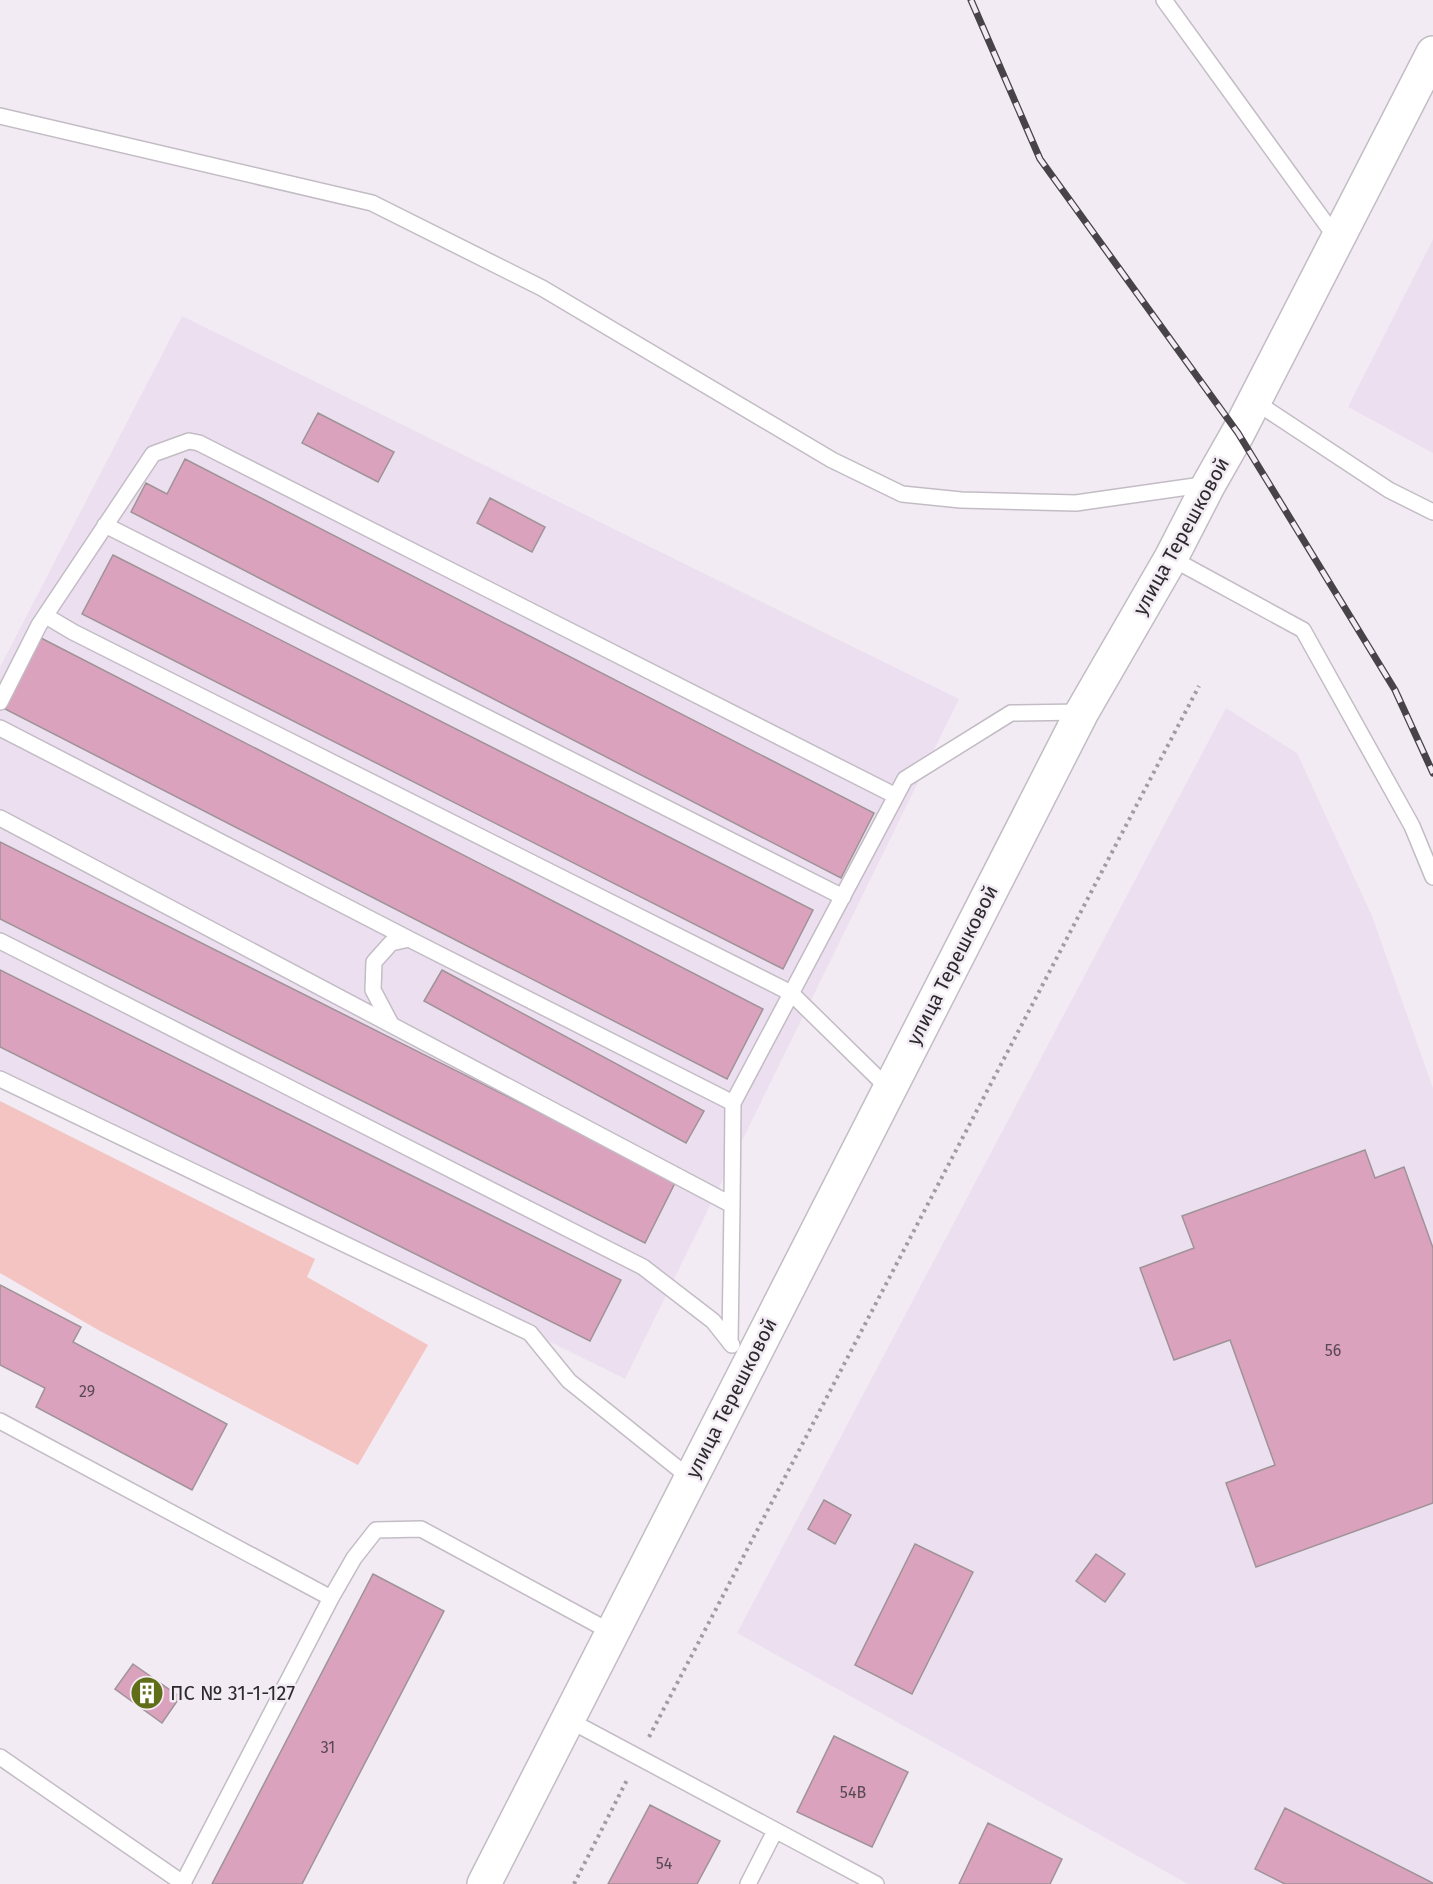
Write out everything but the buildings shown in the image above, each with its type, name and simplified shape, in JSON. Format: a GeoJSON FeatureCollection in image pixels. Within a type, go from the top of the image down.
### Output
{"type":"FeatureCollection","features":[{"type":"Feature","properties":{"kind":"street","name":"улица Терешковой"},"geometry":{"type":"LineString","coordinates":[[484,1884],[690,1478],[739,1355],[889,1089],[1082,712],[1171,558],[1433,52]]}},
{"type":"Feature","properties":{"kind":"lane"},"geometry":{"type":"LineString","coordinates":[[1164,0],[1337,238]]}},
{"type":"Feature","properties":{"kind":"lane"},"geometry":{"type":"LineString","coordinates":[[0,116],[372,203],[542,288],[832,460],[902,494],[961,501],[1076,503],[1209,484]]}},
{"type":"Feature","properties":{"kind":"lane"},"geometry":{"type":"LineString","coordinates":[[1254,401],[1389,490],[1433,512]]}},
{"type":"Feature","properties":{"kind":"lane"},"geometry":{"type":"LineString","coordinates":[[0,702],[46,616],[153,454],[189,441],[199,443],[896,796]]}},
{"type":"Feature","properties":{"kind":"lane"},"geometry":{"type":"LineString","coordinates":[[105,525],[843,897]]}},
{"type":"Feature","properties":{"kind":"lane"},"geometry":{"type":"LineString","coordinates":[[1171,558],[1304,630],[1412,826],[1433,877]]}},
{"type":"Feature","properties":{"kind":"lane"},"geometry":{"type":"LineString","coordinates":[[46,616],[73,632],[791,993],[889,1089]]}},
{"type":"Feature","properties":{"kind":"lane"},"geometry":{"type":"LineString","coordinates":[[739,1355],[732,1205],[733,1103],[905,779],[1011,713],[1082,712]]}},
{"type":"Feature","properties":{"kind":"lane"},"geometry":{"type":"LineString","coordinates":[[0,728],[733,1103]]}},
{"type":"Feature","properties":{"kind":"lane"},"geometry":{"type":"LineString","coordinates":[[0,818],[732,1205]]}},
{"type":"Feature","properties":{"kind":"lane"},"geometry":{"type":"LineString","coordinates":[[391,1024],[373,990],[374,962],[391,943],[409,939]]}},
{"type":"Feature","properties":{"kind":"lane"},"geometry":{"type":"LineString","coordinates":[[0,941],[643,1267],[712,1321],[739,1355]]}},
{"type":"Feature","properties":{"kind":"lane"},"geometry":{"type":"LineString","coordinates":[[0,1080],[530,1333],[569,1381],[690,1478]]}},
{"type":"Feature","properties":{"kind":"lane"},"geometry":{"type":"LineString","coordinates":[[0,1421],[331,1598]]}},
{"type":"Feature","properties":{"kind":"lane"},"geometry":{"type":"LineString","coordinates":[[0,1757],[184,1883],[331,1598],[354,1558],[376,1530],[421,1529],[611,1632]]}},
{"type":"Feature","properties":{"kind":"lane"},"geometry":{"type":"LineString","coordinates":[[567,1719],[876,1884]]}},
{"type":"Feature","properties":{"kind":"lane"},"geometry":{"type":"LineString","coordinates":[[748,1884],[775,1831]]}},
{"type":"Feature","properties":{"kind":"path"},"geometry":{"type":"LineString","coordinates":[[574,1884],[1199,686]]}},
{"type":"Feature","properties":{"kind":"shaded area"},"geometry":{"type":"Polygon","coordinates":[[[1433,239],[1433,453],[1348,407],[1433,239]]]}},
{"type":"Feature","properties":{"kind":"shaded area"},"geometry":{"type":"Polygon","coordinates":[[[182,316],[959,699],[625,1379],[0,1069],[0,667],[182,316]]]}},
{"type":"Feature","properties":{"kind":"shaded area"},"geometry":{"type":"Polygon","coordinates":[[[1226,708],[1297,753],[1372,916],[1433,1088],[1433,1884],[1188,1884],[737,1633],[1226,708]]]}},
{"type":"Feature","properties":{"kind":"shaded area"},"geometry":{"type":"Polygon","coordinates":[[[0,1101],[315,1259],[307,1277],[428,1345],[358,1465],[100,1331],[0,1273],[0,1101]]]}},
{"type":"Feature","properties":{"kind":"railway"},"geometry":{"type":"LineString","coordinates":[[971,0],[1040,159],[1238,433],[1395,690],[1433,773]]}},
{"type":"Feature","properties":{"kind":"place","name":"ПС № 31-1-127"},"geometry":{"type":"Point","coordinates":[147,1693]}}]}
